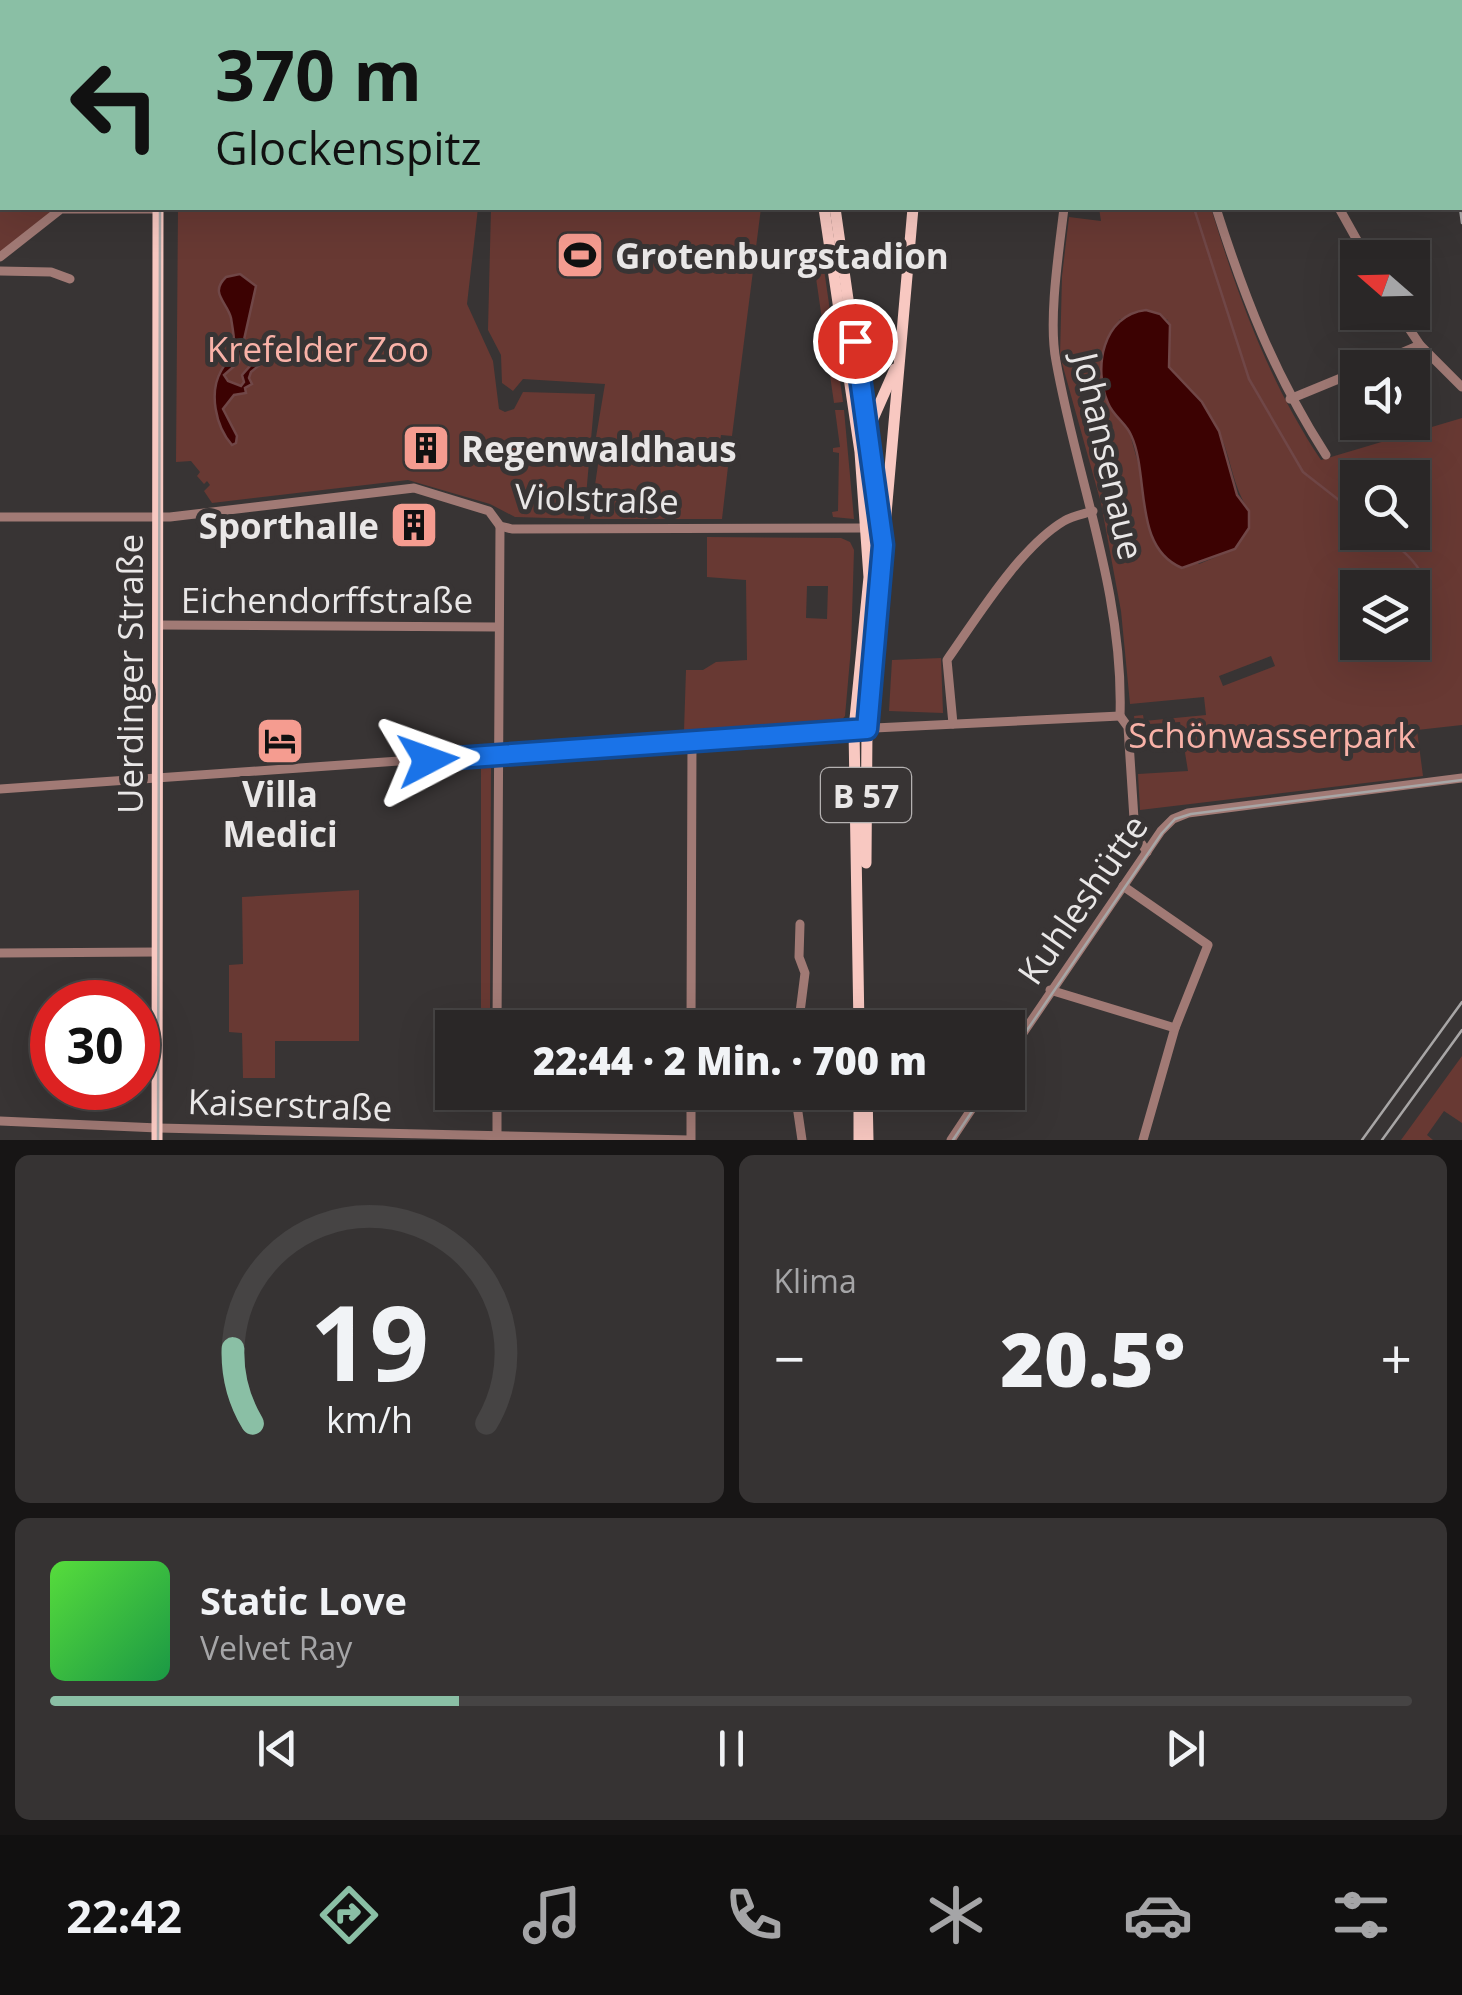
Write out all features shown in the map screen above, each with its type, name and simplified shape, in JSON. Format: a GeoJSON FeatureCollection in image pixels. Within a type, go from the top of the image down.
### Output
{"type":"FeatureCollection","features":[{"type":"Feature","properties":{"kind":"main road","name":"Uerdinger Straße"},"geometry":{"type":"LineString","coordinates":[[156,1134],[158,210]]}},
{"type":"Feature","properties":{"kind":"main road","name":"B 57"},"geometry":{"type":"LineString","coordinates":[[824,210],[860,452],[869,577],[861,729],[863,1010]]}},
{"type":"Feature","properties":{"kind":"main road","name":"B 57"},"geometry":{"type":"LineString","coordinates":[[836,210],[883,545],[861,729]]}},
{"type":"Feature","properties":{"kind":"main road"},"geometry":{"type":"LineString","coordinates":[[883,545],[913,210]]}},
{"type":"Feature","properties":{"kind":"main road"},"geometry":{"type":"LineString","coordinates":[[860,452],[898,361]]}},
{"type":"Feature","properties":{"kind":"main road"},"geometry":{"type":"LineString","coordinates":[[859,1110],[860,1140]]}},
{"type":"Feature","properties":{"kind":"main road"},"geometry":{"type":"LineString","coordinates":[[867,1110],[868,1140]]}},
{"type":"Feature","properties":{"kind":"street"},"geometry":{"type":"LineString","coordinates":[[0,257],[61,210]]}},
{"type":"Feature","properties":{"kind":"street","name":"Johansenaue"},"geometry":{"type":"LineString","coordinates":[[1064,210],[1056,274],[1055,358],[1113,602],[1120,716],[1128,726],[1134,834],[1147,852]]}},
{"type":"Feature","properties":{"kind":"street"},"geometry":{"type":"LineString","coordinates":[[1217,210],[1244,296],[1290,399],[1326,455]]}},
{"type":"Feature","properties":{"kind":"street"},"geometry":{"type":"LineString","coordinates":[[1341,210],[1358,240]]}},
{"type":"Feature","properties":{"kind":"street"},"geometry":{"type":"LineString","coordinates":[[0,271],[51,272],[70,279]]}},
{"type":"Feature","properties":{"kind":"street"},"geometry":{"type":"LineString","coordinates":[[1410,330],[1420,346],[1462,387]]}},
{"type":"Feature","properties":{"kind":"street"},"geometry":{"type":"LineString","coordinates":[[1410,350],[1420,346]]}},
{"type":"Feature","properties":{"kind":"street"},"geometry":{"type":"LineString","coordinates":[[1290,399],[1340,378]]}},
{"type":"Feature","properties":{"kind":"street","name":"Violstraße"},"geometry":{"type":"LineString","coordinates":[[0,517],[157,518],[414,488],[489,512],[500,526],[575,530],[866,528]]}},
{"type":"Feature","properties":{"kind":"street"},"geometry":{"type":"LineString","coordinates":[[953,724],[947,660],[992,596],[1033,549],[1064,521],[1093,511]]}},
{"type":"Feature","properties":{"kind":"street"},"geometry":{"type":"LineString","coordinates":[[497,1010],[500,526]]}},
{"type":"Feature","properties":{"kind":"street","name":"Eichendorffstraße"},"geometry":{"type":"LineString","coordinates":[[157,626],[497,627]]}},
{"type":"Feature","properties":{"kind":"street"},"geometry":{"type":"LineString","coordinates":[[0,789],[861,729],[1120,716]]}},
{"type":"Feature","properties":{"kind":"street"},"geometry":{"type":"LineString","coordinates":[[691,1010],[692,742]]}},
{"type":"Feature","properties":{"kind":"street","name":"Kuhleshütte"},"geometry":{"type":"LineString","coordinates":[[1025,1029],[1168,823],[1188,813],[1462,778]]}},
{"type":"Feature","properties":{"kind":"street"},"geometry":{"type":"LineString","coordinates":[[1122,886],[1208,945],[1176,1028],[1143,1140]]}},
{"type":"Feature","properties":{"kind":"street"},"geometry":{"type":"LineString","coordinates":[[800,924],[800,958],[805,973],[800,1010]]}},
{"type":"Feature","properties":{"kind":"street"},"geometry":{"type":"LineString","coordinates":[[0,953],[157,952]]}},
{"type":"Feature","properties":{"kind":"street"},"geometry":{"type":"LineString","coordinates":[[1050,990],[1176,1028]]}},
{"type":"Feature","properties":{"kind":"street"},"geometry":{"type":"LineString","coordinates":[[496,1139],[497,1110]]}},
{"type":"Feature","properties":{"kind":"street"},"geometry":{"type":"LineString","coordinates":[[690,1140],[691,1110]]}},
{"type":"Feature","properties":{"kind":"street"},"geometry":{"type":"LineString","coordinates":[[798,1110],[802,1140]]}},
{"type":"Feature","properties":{"kind":"street"},"geometry":{"type":"LineString","coordinates":[[952,1140],[971,1110]]}},
{"type":"Feature","properties":{"kind":"street","name":"Kaiserstraße"},"geometry":{"type":"LineString","coordinates":[[0,1121],[156,1134],[690,1140]]}},
{"type":"Feature","properties":{"kind":"green space"},"geometry":{"type":"Polygon","coordinates":[[[0,210],[54,210],[0,253],[0,210]]]}},
{"type":"Feature","properties":{"kind":"green space","name":"Krefelder Zoo"},"geometry":{"type":"Polygon","coordinates":[[[178,210],[478,210],[467,304],[493,361],[499,409],[514,409],[523,392],[595,394],[584,519],[515,517],[490,504],[408,480],[212,503],[204,491],[210,485],[197,476],[200,472],[191,461],[176,462],[178,210]]]}},
{"type":"Feature","properties":{"kind":"green space"},"geometry":{"type":"Polygon","coordinates":[[[491,210],[761,210],[732,436],[721,435],[719,447],[730,449],[722,519],[590,519],[600,451],[594,449],[605,384],[523,379],[513,391],[502,383],[501,355],[488,330],[491,210]]]}},
{"type":"Feature","properties":{"kind":"green space","name":"Schönwasserpark"},"geometry":{"type":"Polygon","coordinates":[[[1099,210],[1212,210],[1257,338],[1286,400],[1321,460],[1388,440],[1430,440],[1430,428],[1462,418],[1462,725],[1417,730],[1423,776],[1140,810],[1138,774],[1188,771],[1180,722],[1135,725],[1134,716],[1143,715],[1144,721],[1206,715],[1204,697],[1130,704],[1121,611],[1101,503],[1060,356],[1062,276],[1069,217],[1101,221],[1099,210]],[[1120,319],[1105,345],[1140,470],[1150,528],[1199,564],[1235,549],[1249,511],[1214,422],[1169,367],[1167,319],[1120,319]],[[1271,656],[1219,676],[1223,686],[1275,666],[1271,656]]]}},
{"type":"Feature","properties":{"kind":"green space"},"geometry":{"type":"Polygon","coordinates":[[[822,255],[843,402],[834,403],[814,264],[808,264],[810,257],[822,255]]]}},
{"type":"Feature","properties":{"kind":"green space"},"geometry":{"type":"Polygon","coordinates":[[[835,410],[844,410],[854,519],[833,517],[832,512],[838,511],[839,453],[833,452],[833,448],[840,447],[835,410]]]}},
{"type":"Feature","properties":{"kind":"green space"},"geometry":{"type":"Polygon","coordinates":[[[707,537],[841,538],[850,542],[854,550],[851,648],[845,716],[841,721],[684,731],[686,670],[703,670],[716,662],[747,660],[746,580],[707,577],[707,537]],[[807,586],[806,618],[827,619],[828,586],[807,586]]]}},
{"type":"Feature","properties":{"kind":"green space"},"geometry":{"type":"Polygon","coordinates":[[[941,658],[943,713],[889,711],[892,660],[941,658]]]}},
{"type":"Feature","properties":{"kind":"green space"},"geometry":{"type":"Polygon","coordinates":[[[481,764],[491,766],[490,1010],[481,1010],[481,764]]]}},
{"type":"Feature","properties":{"kind":"green space"},"geometry":{"type":"Polygon","coordinates":[[[359,890],[359,1041],[275,1041],[275,1078],[243,1078],[242,1033],[229,1032],[229,965],[243,964],[242,897],[359,890]]]}},
{"type":"Feature","properties":{"kind":"green space"},"geometry":{"type":"Polygon","coordinates":[[[1462,1056],[1462,1123],[1444,1111],[1427,1135],[1433,1140],[1401,1140],[1462,1056]]]}},
{"type":"Feature","properties":{"kind":"shaded area"},"geometry":{"type":"Polygon","coordinates":[[[240,274],[256,286],[239,362],[224,375],[241,386],[242,375],[258,357],[263,362],[251,372],[252,384],[245,388],[246,393],[234,395],[223,409],[237,436],[232,445],[221,428],[215,399],[217,379],[234,342],[231,318],[219,288],[226,277],[240,274]]]}},
{"type":"Feature","properties":{"kind":"shaded area"},"geometry":{"type":"Polygon","coordinates":[[[1146,310],[1160,314],[1170,325],[1169,367],[1202,402],[1219,431],[1237,495],[1249,511],[1249,528],[1235,549],[1182,568],[1166,558],[1149,528],[1137,452],[1129,431],[1108,403],[1101,375],[1111,333],[1131,314],[1146,310]]]}},
{"type":"Feature","properties":{"kind":"waterway"},"geometry":{"type":"LineString","coordinates":[[1195,210],[1249,379],[1303,472],[1340,501]]}},
{"type":"Feature","properties":{"kind":"waterway"},"geometry":{"type":"LineString","coordinates":[[1401,550],[1419,570]]}},
{"type":"Feature","properties":{"kind":"tram line"},"geometry":{"type":"LineString","coordinates":[[158,1140],[160,210]]}},
{"type":"Feature","properties":{"kind":"tram line"},"geometry":{"type":"LineString","coordinates":[[1460,210],[1462,223]]}},
{"type":"Feature","properties":{"kind":"tram line"},"geometry":{"type":"LineString","coordinates":[[1025,1033],[1175,819],[1462,780]]}},
{"type":"Feature","properties":{"kind":"tram line"},"geometry":{"type":"LineString","coordinates":[[953,1140],[973,1110]]}},
{"type":"Feature","properties":{"kind":"railway"},"geometry":{"type":"LineString","coordinates":[[1362,1140],[1462,1002]]}},
{"type":"Feature","properties":{"kind":"railway"},"geometry":{"type":"LineString","coordinates":[[1382,1140],[1462,1030]]}},
{"type":"Feature","properties":{"kind":"place","name":"Grotenburgstadion"},"geometry":{"type":"Point","coordinates":[580,255]}},
{"type":"Feature","properties":{"kind":"place","name":"Regenwaldhaus"},"geometry":{"type":"Point","coordinates":[426,448]}},
{"type":"Feature","properties":{"kind":"place","name":"Sporthalle"},"geometry":{"type":"Point","coordinates":[414,525]}},
{"type":"Feature","properties":{"kind":"place","name":"Villa Medici"},"geometry":{"type":"Point","coordinates":[280,741]}},
{"type":"Feature","properties":{"kind":"route"},"geometry":{"type":"LineString","coordinates":[[428,760],[867,729],[883,545],[855,341]]}}]}
